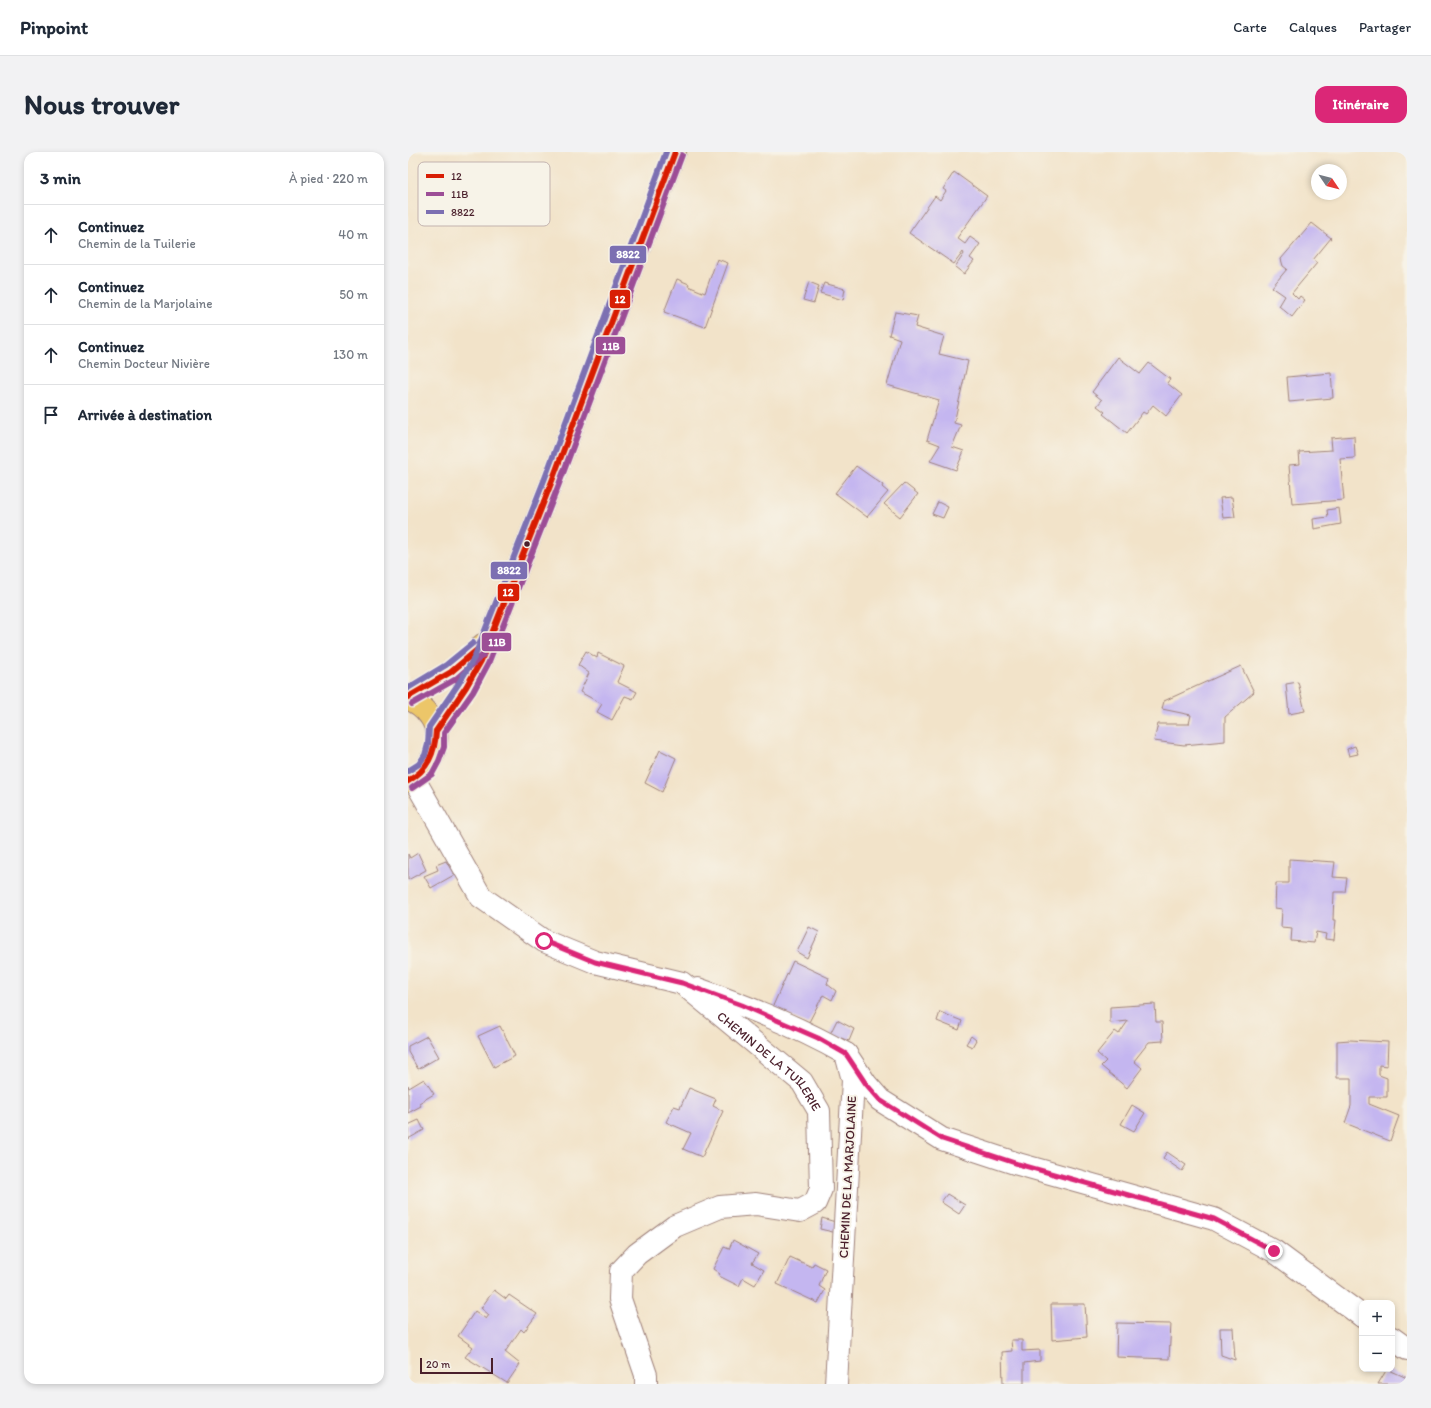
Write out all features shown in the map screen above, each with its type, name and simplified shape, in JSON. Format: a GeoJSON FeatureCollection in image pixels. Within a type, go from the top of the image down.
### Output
{"type":"FeatureCollection","features":[{"type":"Feature","properties":{"kind":"main road"},"geometry":{"type":"LineString","coordinates":[[436,731],[466,687],[480,660],[549,488],[675,152]]}},
{"type":"Feature","properties":{"kind":"main road"},"geometry":{"type":"LineString","coordinates":[[411,780],[425,770],[432,758],[436,745],[436,731],[431,717],[421,705],[408,697],[451,672],[488,640]]}},
{"type":"Feature","properties":{"kind":"street","name":"CHEMIN DE LA TUILERIE"},"geometry":{"type":"LineString","coordinates":[[411,780],[481,897],[544,941],[595,962],[682,983],[802,1082],[819,1111],[821,1189],[815,1204],[800,1211],[756,1204],[720,1207],[675,1226],[637,1254],[621,1271],[620,1299],[646,1375],[646,1384]]}},
{"type":"Feature","properties":{"kind":"street"},"geometry":{"type":"LineString","coordinates":[[682,983],[742,1005],[818,1038],[846,1054],[866,1084],[880,1100],[942,1139],[1018,1164],[1214,1219],[1274,1251],[1359,1314]]}},
{"type":"Feature","properties":{"kind":"street","name":"CHEMIN DE LA MARJOLAINE"},"geometry":{"type":"LineString","coordinates":[[836,1384],[853,1080],[846,1054]]}},
{"type":"Feature","properties":{"kind":"street"},"geometry":{"type":"LineString","coordinates":[[1395,1340],[1407,1349]]}},
{"type":"Feature","properties":{"kind":"building"},"geometry":{"type":"Polygon","coordinates":[[[954,172],[987,196],[957,238],[965,244],[970,237],[980,244],[970,258],[974,261],[964,274],[955,267],[964,254],[963,252],[954,264],[909,233],[935,196],[940,200],[946,191],[943,189],[954,172]]]}},
{"type":"Feature","properties":{"kind":"building"},"geometry":{"type":"Polygon","coordinates":[[[1312,223],[1331,238],[1313,260],[1317,263],[1292,293],[1298,299],[1300,296],[1305,300],[1292,317],[1279,306],[1285,296],[1272,287],[1287,269],[1283,266],[1281,259],[1312,223]]]}},
{"type":"Feature","properties":{"kind":"building"},"geometry":{"type":"Polygon","coordinates":[[[717,259],[728,263],[705,327],[664,312],[677,279],[689,284],[688,286],[705,293],[717,259]]]}},
{"type":"Feature","properties":{"kind":"building"},"geometry":{"type":"Polygon","coordinates":[[[809,282],[819,286],[814,303],[803,300],[809,282]]]}},
{"type":"Feature","properties":{"kind":"building"},"geometry":{"type":"Polygon","coordinates":[[[824,283],[845,289],[843,300],[820,293],[824,283]]]}},
{"type":"Feature","properties":{"kind":"building"},"geometry":{"type":"Polygon","coordinates":[[[895,312],[918,316],[915,327],[944,336],[939,354],[968,361],[954,423],[961,425],[952,447],[964,451],[956,470],[930,461],[940,445],[927,440],[939,400],[887,385],[900,339],[889,335],[895,312]]]}},
{"type":"Feature","properties":{"kind":"building"},"geometry":{"type":"Polygon","coordinates":[[[1118,357],[1140,374],[1149,363],[1170,379],[1167,383],[1182,395],[1166,416],[1153,405],[1146,414],[1143,412],[1127,433],[1103,414],[1105,412],[1097,406],[1102,400],[1092,392],[1118,357]]]}},
{"type":"Feature","properties":{"kind":"building"},"geometry":{"type":"Polygon","coordinates":[[[1331,373],[1333,398],[1289,402],[1287,377],[1331,373]]]}},
{"type":"Feature","properties":{"kind":"building"},"geometry":{"type":"Polygon","coordinates":[[[1354,436],[1355,458],[1340,459],[1344,500],[1292,504],[1289,465],[1300,464],[1299,452],[1332,450],[1331,438],[1354,436]]]}},
{"type":"Feature","properties":{"kind":"building"},"geometry":{"type":"Polygon","coordinates":[[[856,466],[883,485],[882,487],[888,492],[867,517],[835,493],[856,466]]]}},
{"type":"Feature","properties":{"kind":"building"},"geometry":{"type":"Polygon","coordinates":[[[904,483],[918,494],[900,517],[884,504],[904,483]]]}},
{"type":"Feature","properties":{"kind":"building"},"geometry":{"type":"Polygon","coordinates":[[[1232,497],[1235,517],[1223,518],[1220,498],[1232,497]]]}},
{"type":"Feature","properties":{"kind":"building"},"geometry":{"type":"Polygon","coordinates":[[[938,502],[948,507],[943,518],[932,514],[938,502]]]}},
{"type":"Feature","properties":{"kind":"building"},"geometry":{"type":"Polygon","coordinates":[[[1339,508],[1341,524],[1314,529],[1313,519],[1328,517],[1327,510],[1339,508]]]}},
{"type":"Feature","properties":{"kind":"building"},"geometry":{"type":"Polygon","coordinates":[[[586,651],[597,658],[598,653],[624,666],[617,682],[637,692],[633,699],[625,696],[612,720],[597,712],[602,704],[580,692],[589,673],[578,665],[586,651]]]}},
{"type":"Feature","properties":{"kind":"building"},"geometry":{"type":"Polygon","coordinates":[[[1241,666],[1254,692],[1225,717],[1225,741],[1184,745],[1154,741],[1158,724],[1189,724],[1191,715],[1162,709],[1164,701],[1241,666]]]}},
{"type":"Feature","properties":{"kind":"building"},"geometry":{"type":"Polygon","coordinates":[[[1298,682],[1305,711],[1289,714],[1286,684],[1298,682]]]}},
{"type":"Feature","properties":{"kind":"building"},"geometry":{"type":"Polygon","coordinates":[[[1355,746],[1358,754],[1349,756],[1347,749],[1355,746]]]}},
{"type":"Feature","properties":{"kind":"building"},"geometry":{"type":"Polygon","coordinates":[[[660,750],[676,758],[662,792],[645,783],[660,750]]]}},
{"type":"Feature","properties":{"kind":"building"},"geometry":{"type":"Polygon","coordinates":[[[418,853],[426,870],[408,880],[408,854],[410,858],[418,853]]]}},
{"type":"Feature","properties":{"kind":"building"},"geometry":{"type":"Polygon","coordinates":[[[1289,859],[1335,862],[1333,877],[1347,878],[1345,892],[1334,892],[1333,920],[1336,920],[1334,940],[1325,939],[1326,934],[1316,932],[1314,943],[1291,941],[1292,928],[1281,927],[1282,909],[1275,908],[1276,883],[1289,883],[1289,859]]]}},
{"type":"Feature","properties":{"kind":"building"},"geometry":{"type":"Polygon","coordinates":[[[446,861],[454,875],[431,888],[424,876],[438,870],[436,865],[446,861]]]}},
{"type":"Feature","properties":{"kind":"building"},"geometry":{"type":"Polygon","coordinates":[[[809,927],[819,932],[807,958],[797,952],[809,927]]]}},
{"type":"Feature","properties":{"kind":"building"},"geometry":{"type":"Polygon","coordinates":[[[793,961],[829,978],[827,984],[836,991],[832,1000],[823,995],[808,1024],[772,1008],[793,961]]]}},
{"type":"Feature","properties":{"kind":"building"},"geometry":{"type":"Polygon","coordinates":[[[1155,1004],[1156,1022],[1162,1022],[1163,1041],[1149,1042],[1134,1061],[1142,1068],[1127,1088],[1101,1066],[1106,1061],[1097,1053],[1115,1031],[1119,1034],[1128,1021],[1110,1023],[1110,1007],[1155,1004]]]}},
{"type":"Feature","properties":{"kind":"building"},"geometry":{"type":"Polygon","coordinates":[[[940,1012],[962,1021],[959,1030],[937,1021],[940,1012]]]}},
{"type":"Feature","properties":{"kind":"building"},"geometry":{"type":"Polygon","coordinates":[[[837,1020],[854,1029],[849,1041],[830,1034],[837,1020]]]}},
{"type":"Feature","properties":{"kind":"building"},"geometry":{"type":"Polygon","coordinates":[[[500,1026],[515,1056],[494,1067],[478,1036],[500,1026]]]}},
{"type":"Feature","properties":{"kind":"building"},"geometry":{"type":"Polygon","coordinates":[[[427,1036],[439,1057],[418,1069],[408,1052],[408,1046],[427,1036]]]}},
{"type":"Feature","properties":{"kind":"building"},"geometry":{"type":"Polygon","coordinates":[[[971,1036],[976,1040],[972,1047],[966,1044],[971,1036]]]}},
{"type":"Feature","properties":{"kind":"building"},"geometry":{"type":"Polygon","coordinates":[[[1350,1040],[1388,1042],[1387,1066],[1379,1065],[1379,1075],[1387,1078],[1387,1097],[1369,1097],[1369,1104],[1399,1116],[1390,1141],[1345,1123],[1351,1106],[1351,1078],[1337,1078],[1337,1041],[1350,1040]]]}},
{"type":"Feature","properties":{"kind":"building"},"geometry":{"type":"Polygon","coordinates":[[[424,1079],[434,1094],[419,1103],[421,1106],[408,1113],[408,1085],[409,1088],[424,1079]]]}},
{"type":"Feature","properties":{"kind":"building"},"geometry":{"type":"Polygon","coordinates":[[[689,1088],[716,1099],[713,1106],[723,1111],[702,1157],[683,1149],[691,1133],[666,1122],[674,1106],[680,1108],[689,1088]]]}},
{"type":"Feature","properties":{"kind":"building"},"geometry":{"type":"Polygon","coordinates":[[[1132,1105],[1145,1113],[1134,1131],[1121,1124],[1132,1105]]]}},
{"type":"Feature","properties":{"kind":"building"},"geometry":{"type":"Polygon","coordinates":[[[419,1120],[424,1130],[408,1139],[408,1125],[419,1120]]]}},
{"type":"Feature","properties":{"kind":"building"},"geometry":{"type":"Polygon","coordinates":[[[1167,1152],[1186,1165],[1182,1171],[1163,1158],[1167,1152]]]}},
{"type":"Feature","properties":{"kind":"building"},"geometry":{"type":"Polygon","coordinates":[[[947,1194],[965,1205],[959,1214],[941,1202],[947,1194]]]}},
{"type":"Feature","properties":{"kind":"building"},"geometry":{"type":"Polygon","coordinates":[[[822,1218],[839,1223],[837,1233],[820,1229],[822,1218]]]}},
{"type":"Feature","properties":{"kind":"building"},"geometry":{"type":"Polygon","coordinates":[[[733,1240],[758,1254],[752,1263],[764,1270],[755,1285],[743,1278],[739,1286],[719,1276],[720,1274],[713,1269],[724,1247],[729,1249],[733,1240]]]}},
{"type":"Feature","properties":{"kind":"building"},"geometry":{"type":"Polygon","coordinates":[[[790,1257],[812,1267],[814,1263],[826,1269],[819,1286],[825,1290],[818,1303],[777,1284],[790,1257]]]}},
{"type":"Feature","properties":{"kind":"building"},"geometry":{"type":"Polygon","coordinates":[[[494,1290],[506,1299],[509,1295],[537,1314],[524,1332],[521,1329],[505,1352],[520,1364],[507,1383],[465,1357],[473,1347],[458,1336],[475,1311],[486,1319],[489,1315],[481,1308],[494,1290]]]}},
{"type":"Feature","properties":{"kind":"building"},"geometry":{"type":"Polygon","coordinates":[[[1051,1304],[1085,1304],[1087,1337],[1052,1340],[1051,1304]]]}},
{"type":"Feature","properties":{"kind":"building"},"geometry":{"type":"Polygon","coordinates":[[[1117,1323],[1171,1324],[1169,1359],[1116,1357],[1117,1323]]]}},
{"type":"Feature","properties":{"kind":"building"},"geometry":{"type":"Polygon","coordinates":[[[1220,1328],[1233,1328],[1235,1360],[1221,1355],[1220,1328]]]}},
{"type":"Feature","properties":{"kind":"building"},"geometry":{"type":"Polygon","coordinates":[[[1011,1340],[1022,1340],[1022,1351],[1040,1350],[1040,1361],[1024,1363],[1024,1384],[1003,1384],[1002,1352],[1012,1351],[1011,1340]]]}},
{"type":"Feature","properties":{"kind":"building"},"geometry":{"type":"Polygon","coordinates":[[[1385,1372],[1394,1372],[1407,1378],[1407,1384],[1378,1384],[1385,1372]]]}},
{"type":"Feature","properties":{"kind":"transit line","name":"8822"},"geometry":{"type":"LineString","coordinates":[[408,771],[419,764],[425,755],[428,744],[429,727],[474,658],[545,478],[666,152]]}},
{"type":"Feature","properties":{"kind":"transit line","name":"12"},"geometry":{"type":"LineString","coordinates":[[436,731],[466,687],[481,661],[552,481],[675,152]]}},
{"type":"Feature","properties":{"kind":"transit line","name":"11B"},"geometry":{"type":"LineString","coordinates":[[412,788],[432,774],[444,747],[444,733],[473,692],[488,664],[559,484],[682,155]]}},
{"type":"Feature","properties":{"kind":"transit line","name":"8822"},"geometry":{"type":"LineString","coordinates":[[408,688],[446,665],[473,643]]}},
{"type":"Feature","properties":{"kind":"transit line","name":"12"},"geometry":{"type":"LineString","coordinates":[[408,697],[451,672],[478,649]]}},
{"type":"Feature","properties":{"kind":"transit line","name":"11B"},"geometry":{"type":"LineString","coordinates":[[412,704],[456,679],[483,655]]}},
{"type":"Feature","properties":{"kind":"transit line","name":"12"},"geometry":{"type":"LineString","coordinates":[[408,781],[421,772],[429,760],[434,747],[436,731]]}},
{"type":"Feature","properties":{"kind":"route"},"geometry":{"type":"LineString","coordinates":[[544,941],[595,962],[682,983],[742,1005],[818,1038],[846,1054],[866,1084],[880,1100],[942,1139],[1018,1164],[1214,1219],[1274,1251]]}}]}
